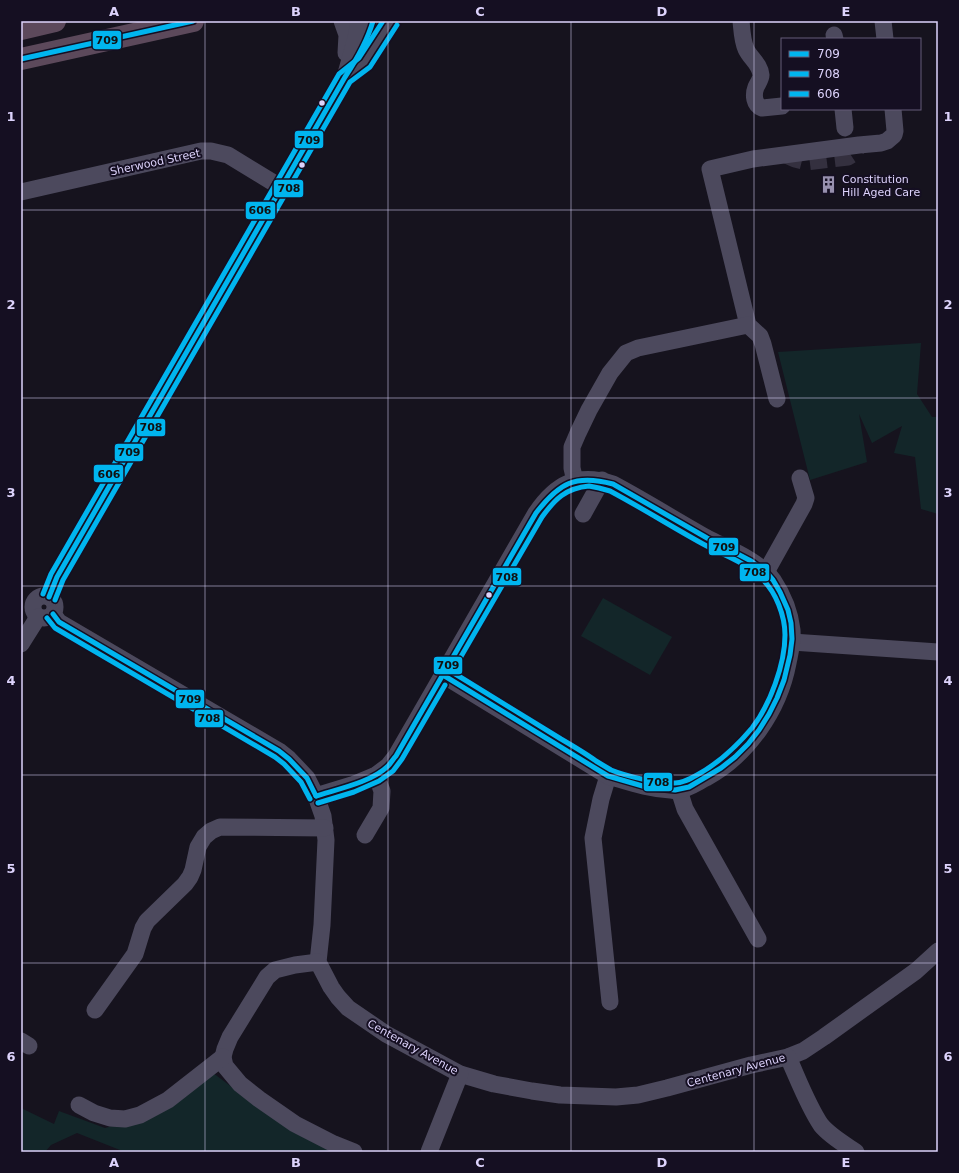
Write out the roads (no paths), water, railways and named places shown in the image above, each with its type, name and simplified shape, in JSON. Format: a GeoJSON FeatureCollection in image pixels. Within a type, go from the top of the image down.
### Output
{"type":"FeatureCollection","features":[{"type":"Feature","properties":{"kind":"highway"},"geometry":{"type":"LineString","coordinates":[[21,29],[55,21]]}},
{"type":"Feature","properties":{"kind":"highway"},"geometry":{"type":"LineString","coordinates":[[21,59],[193,21]]}},
{"type":"Feature","properties":{"kind":"street"},"geometry":{"type":"LineString","coordinates":[[342,21],[347,35],[345,77]]}},
{"type":"Feature","properties":{"kind":"street"},"geometry":{"type":"LineString","coordinates":[[345,77],[356,38],[359,21]]}},
{"type":"Feature","properties":{"kind":"street"},"geometry":{"type":"LineString","coordinates":[[21,644],[46,615],[56,607],[55,603],[49,597],[57,577],[345,77],[362,52],[373,21]]}},
{"type":"Feature","properties":{"kind":"street"},"geometry":{"type":"LineString","coordinates":[[345,77],[364,64],[391,21]]}},
{"type":"Feature","properties":{"kind":"street"},"geometry":{"type":"LineString","coordinates":[[741,21],[746,48],[751,57],[759,66],[761,77],[755,91],[755,101],[759,107],[762,108],[781,106]]}},
{"type":"Feature","properties":{"kind":"street"},"geometry":{"type":"LineString","coordinates":[[883,21],[885,38]]}},
{"type":"Feature","properties":{"kind":"street"},"geometry":{"type":"LineString","coordinates":[[843,110],[845,128]]}},
{"type":"Feature","properties":{"kind":"street"},"geometry":{"type":"LineString","coordinates":[[777,400],[760,336],[748,325],[710,169],[753,159],[881,143],[887,141],[894,135],[893,110]]}},
{"type":"Feature","properties":{"kind":"street","name":"Sherwood Street"},"geometry":{"type":"LineString","coordinates":[[21,192],[201,151],[216,152],[228,156],[282,188]]}},
{"type":"Feature","properties":{"kind":"street"},"geometry":{"type":"LineString","coordinates":[[575,481],[572,468],[572,447],[589,410],[610,373],[626,353],[638,348],[748,325]]}},
{"type":"Feature","properties":{"kind":"street"},"geometry":{"type":"LineString","coordinates":[[766,572],[804,504],[806,498],[800,478]]}},
{"type":"Feature","properties":{"kind":"street"},"geometry":{"type":"LineString","coordinates":[[316,796],[352,785],[376,775],[388,766],[396,756],[539,509],[554,492],[565,484],[592,479],[602,480],[613,484],[745,558],[766,572],[780,591],[786,604],[792,630],[792,642],[780,692],[774,707],[757,733],[746,746],[716,773],[679,790],[656,790],[608,776],[443,675]]}},
{"type":"Feature","properties":{"kind":"street"},"geometry":{"type":"LineString","coordinates":[[583,514],[602,480]]}},
{"type":"Feature","properties":{"kind":"street"},"geometry":{"type":"LineString","coordinates":[[46,615],[279,751],[307,778],[316,796],[323,816],[326,840],[322,925],[318,962],[295,965],[275,970],[267,977],[230,1037],[223,1057],[225,1066],[233,1076],[259,1100],[302,1127],[334,1144],[354,1152]]}},
{"type":"Feature","properties":{"kind":"street"},"geometry":{"type":"LineString","coordinates":[[792,642],[938,652]]}},
{"type":"Feature","properties":{"kind":"street"},"geometry":{"type":"LineString","coordinates":[[365,835],[381,808],[382,792],[376,775]]}},
{"type":"Feature","properties":{"kind":"street"},"geometry":{"type":"LineString","coordinates":[[608,776],[601,799],[593,838],[610,1002]]}},
{"type":"Feature","properties":{"kind":"street"},"geometry":{"type":"LineString","coordinates":[[679,790],[684,809],[758,939]]}},
{"type":"Feature","properties":{"kind":"street"},"geometry":{"type":"LineString","coordinates":[[95,1010],[135,954],[143,928],[147,921],[190,878],[194,870],[198,847],[204,837],[211,831],[220,827],[324,828]]}},
{"type":"Feature","properties":{"kind":"street","name":"Centenary Avenue"},"geometry":{"type":"LineString","coordinates":[[318,962],[331,987],[348,1008],[386,1034],[460,1074],[494,1084],[532,1091],[560,1095],[616,1097],[638,1095],[667,1088],[788,1057],[803,1051],[849,1020],[916,971],[938,951]]}},
{"type":"Feature","properties":{"kind":"street"},"geometry":{"type":"LineString","coordinates":[[79,1105],[110,1118],[125,1119],[140,1116],[168,1100],[223,1057]]}},
{"type":"Feature","properties":{"kind":"street"},"geometry":{"type":"LineString","coordinates":[[788,1057],[812,1110],[822,1126],[833,1136],[856,1152]]}},
{"type":"Feature","properties":{"kind":"street"},"geometry":{"type":"LineString","coordinates":[[429,1152],[460,1074]]}},
{"type":"Feature","properties":{"kind":"tunnel"},"geometry":{"type":"LineString","coordinates":[[786,155],[807,162],[848,157],[854,153],[859,145]]}},
{"type":"Feature","properties":{"kind":"place","name":"Constitution Hill Aged Care"},"geometry":{"type":"Point","coordinates":[829,185]}}]}
